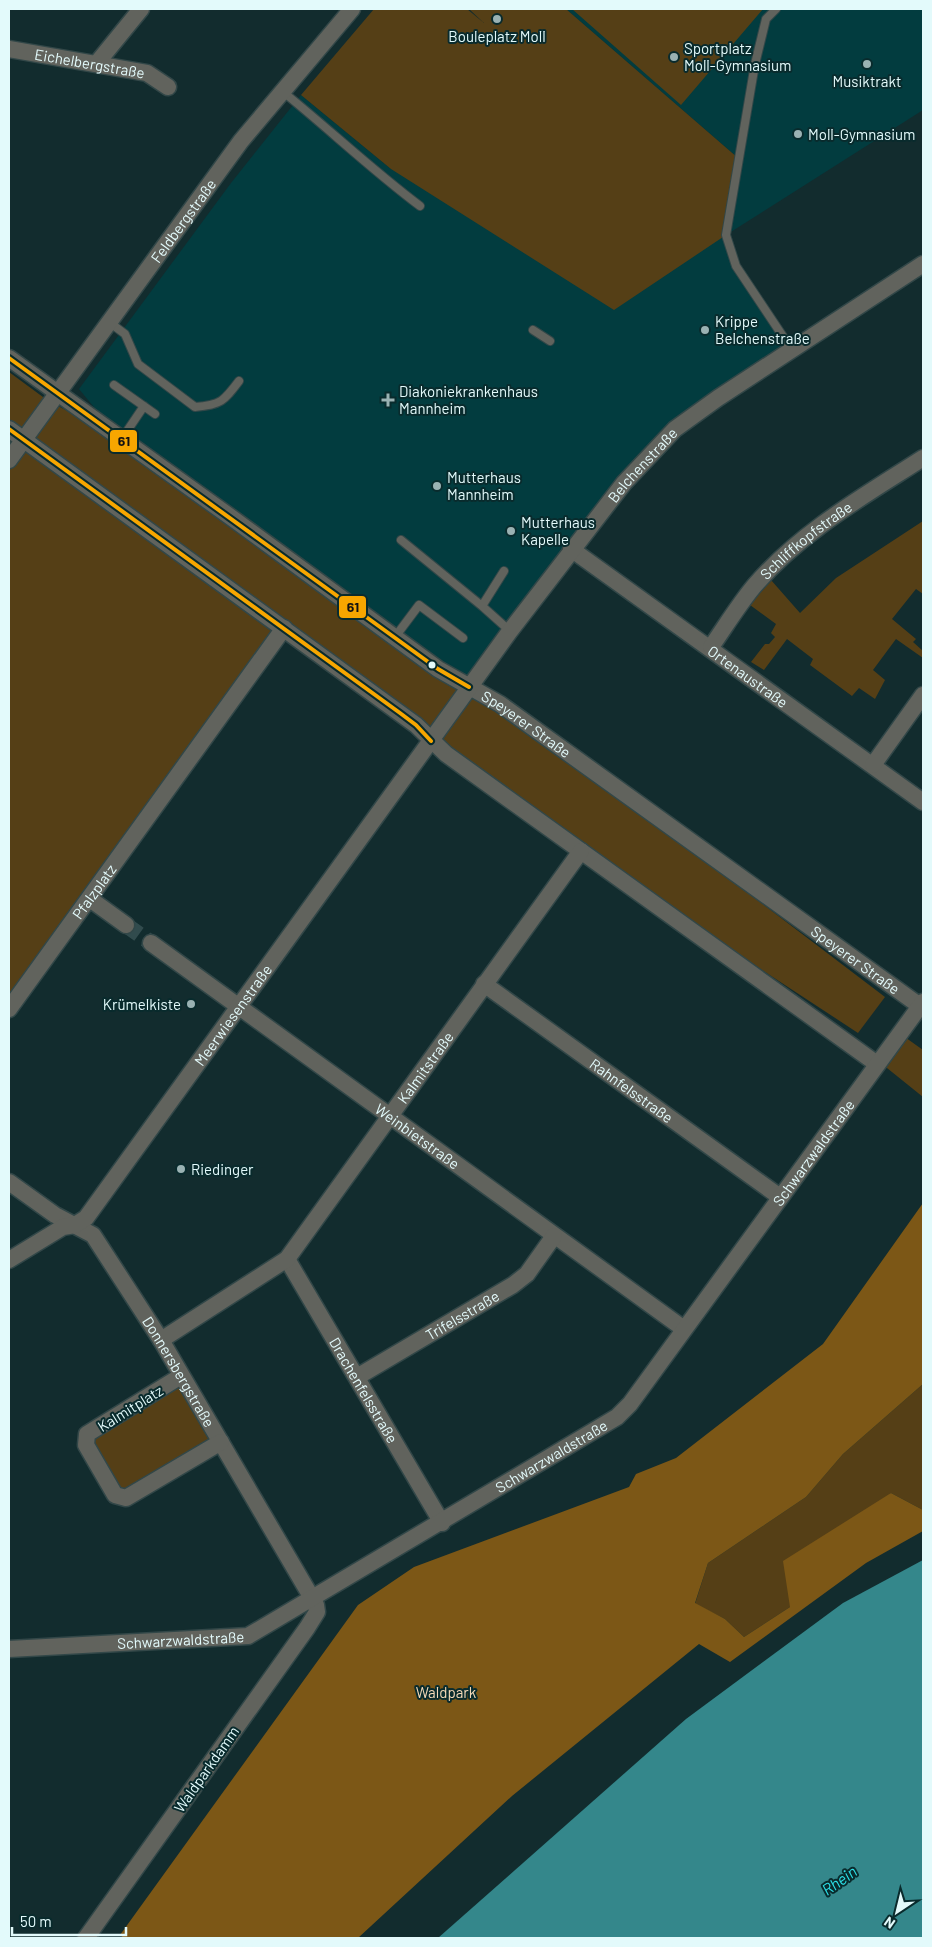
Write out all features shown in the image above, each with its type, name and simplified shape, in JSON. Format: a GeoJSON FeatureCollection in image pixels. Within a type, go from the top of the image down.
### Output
{"type":"FeatureCollection","features":[{"type":"Feature","properties":{"kind":"street"},"geometry":{"type":"LineString","coordinates":[[97,63],[141,9]]}},
{"type":"Feature","properties":{"kind":"street","name":"Feldbergstraße"},"geometry":{"type":"LineString","coordinates":[[24,440],[241,141],[352,9]]}},
{"type":"Feature","properties":{"kind":"street","name":"Eichelbergstraße"},"geometry":{"type":"LineString","coordinates":[[9,48],[147,73],[168,87]]}},
{"type":"Feature","properties":{"kind":"street","name":"Belchenstraße"},"geometry":{"type":"LineString","coordinates":[[431,741],[571,549],[624,483],[675,429],[923,264]]}},
{"type":"Feature","properties":{"kind":"street","name":"Speyerer Straße"},"geometry":{"type":"LineString","coordinates":[[9,358],[121,440],[240,523],[438,670],[500,704],[922,1004]]}},
{"type":"Feature","properties":{"kind":"street"},"geometry":{"type":"LineString","coordinates":[[9,429],[416,725],[431,741],[581,851],[877,1064]]}},
{"type":"Feature","properties":{"kind":"street"},"geometry":{"type":"LineString","coordinates":[[9,460],[24,440]]}},
{"type":"Feature","properties":{"kind":"street","name":"Schliffkopfstraße"},"geometry":{"type":"LineString","coordinates":[[710,647],[754,586],[793,547],[815,528],[923,458]]}},
{"type":"Feature","properties":{"kind":"street","name":"Ortenaustraße"},"geometry":{"type":"LineString","coordinates":[[571,549],[710,647],[923,802]]}},
{"type":"Feature","properties":{"kind":"street","name":"Pfalzplatz"},"geometry":{"type":"LineString","coordinates":[[9,1009],[284,628]]}},
{"type":"Feature","properties":{"kind":"street"},"geometry":{"type":"LineString","coordinates":[[873,766],[923,694]]}},
{"type":"Feature","properties":{"kind":"street","name":"Meerwiesenstraße"},"geometry":{"type":"LineString","coordinates":[[9,1260],[63,1227],[74,1225],[86,1218],[431,741]]}},
{"type":"Feature","properties":{"kind":"street","name":"Kalmitstraße"},"geometry":{"type":"LineString","coordinates":[[160,1340],[287,1259],[581,851]]}},
{"type":"Feature","properties":{"kind":"street"},"geometry":{"type":"LineString","coordinates":[[90,899],[126,925]]}},
{"type":"Feature","properties":{"kind":"street","name":"Weinbietstraße"},"geometry":{"type":"LineString","coordinates":[[150,943],[684,1329]]}},
{"type":"Feature","properties":{"kind":"street","name":"Rahnfelsstraße"},"geometry":{"type":"LineString","coordinates":[[484,984],[780,1197]]}},
{"type":"Feature","properties":{"kind":"street","name":"Schwarzwaldstraße"},"geometry":{"type":"LineString","coordinates":[[9,1649],[248,1636],[617,1418],[922,1004]]}},
{"type":"Feature","properties":{"kind":"street","name":"Donnersbergstraße"},"geometry":{"type":"LineString","coordinates":[[9,1182],[55,1215],[93,1235],[160,1340],[314,1598]]}},
{"type":"Feature","properties":{"kind":"street","name":"Trifelsstraße"},"geometry":{"type":"LineString","coordinates":[[357,1377],[513,1285],[527,1274],[554,1236]]}},
{"type":"Feature","properties":{"kind":"street","name":"Drachenfelsstraße"},"geometry":{"type":"LineString","coordinates":[[287,1259],[442,1523]]}},
{"type":"Feature","properties":{"kind":"street","name":"Kalmitplatz"},"geometry":{"type":"LineString","coordinates":[[181,1376],[87,1434],[86,1445],[115,1494],[126,1498],[221,1442]]}},
{"type":"Feature","properties":{"kind":"street","name":"Waldparkdamm"},"geometry":{"type":"LineString","coordinates":[[86,1938],[307,1628],[317,1612],[314,1598]]}},
{"type":"Feature","properties":{"kind":"lane"},"geometry":{"type":"LineString","coordinates":[[776,9],[766,19],[754,64],[726,235],[736,266],[792,350]]}},
{"type":"Feature","properties":{"kind":"lane"},"geometry":{"type":"LineString","coordinates":[[282,91],[336,134],[383,178],[420,206]]}},
{"type":"Feature","properties":{"kind":"lane"},"geometry":{"type":"LineString","coordinates":[[109,322],[125,334],[138,364],[195,407],[215,405],[225,399],[239,381]]}},
{"type":"Feature","properties":{"kind":"lane"},"geometry":{"type":"LineString","coordinates":[[533,330],[550,341]]}},
{"type":"Feature","properties":{"kind":"lane"},"geometry":{"type":"LineString","coordinates":[[114,385],[155,414]]}},
{"type":"Feature","properties":{"kind":"lane"},"geometry":{"type":"LineString","coordinates":[[121,440],[144,406]]}},
{"type":"Feature","properties":{"kind":"lane"},"geometry":{"type":"LineString","coordinates":[[401,540],[510,631]]}},
{"type":"Feature","properties":{"kind":"lane"},"geometry":{"type":"LineString","coordinates":[[482,606],[504,571]]}},
{"type":"Feature","properties":{"kind":"lane"},"geometry":{"type":"LineString","coordinates":[[395,637],[419,605],[463,638]]}},
{"type":"Feature","properties":{"kind":"shaded area"},"geometry":{"type":"Polygon","coordinates":[[[374,9],[467,9],[484,23],[469,9],[566,9],[738,158],[726,235],[614,310],[391,169],[301,95],[374,9]]]}},
{"type":"Feature","properties":{"kind":"shaded area","name":"Diakoniekrankenhaus Mannheim"},"geometry":{"type":"Polygon","coordinates":[[[566,9],[923,9],[923,110],[726,235],[736,266],[792,350],[675,429],[469,687],[121,440],[79,389],[231,183],[301,95],[391,169],[738,158],[566,9]]]}},
{"type":"Feature","properties":{"kind":"shaded area","name":"Sportplatz Moll-Gymnasium"},"geometry":{"type":"Polygon","coordinates":[[[572,9],[763,9],[681,105],[572,9]]]}},
{"type":"Feature","properties":{"kind":"shaded area"},"geometry":{"type":"Polygon","coordinates":[[[9,372],[47,400],[121,440],[500,704],[885,997],[858,1033],[581,851],[284,628],[9,1009],[9,467],[22,448],[9,429],[9,372]]]}},
{"type":"Feature","properties":{"kind":"shaded area"},"geometry":{"type":"Polygon","coordinates":[[[923,521],[923,594],[916,589],[892,619],[916,639],[913,642],[923,651],[923,658],[896,639],[873,670],[885,680],[875,699],[859,688],[852,696],[810,665],[813,659],[787,639],[764,670],[751,662],[765,644],[769,644],[775,637],[771,633],[776,624],[750,605],[771,580],[800,613],[836,578],[923,521]]]}},
{"type":"Feature","properties":{"kind":"shaded area"},"geometry":{"type":"Polygon","coordinates":[[[902,1035],[923,1050],[923,1097],[882,1064],[902,1035]]]}},
{"type":"Feature","properties":{"kind":"shaded area"},"geometry":{"type":"Polygon","coordinates":[[[181,1376],[221,1442],[126,1498],[87,1434],[181,1376]]]}},
{"type":"Feature","properties":{"kind":"shaded area"},"geometry":{"type":"Polygon","coordinates":[[[923,1384],[923,1510],[891,1493],[790,1607],[744,1637],[725,1619],[695,1604],[708,1563],[806,1497],[843,1454],[923,1384]]]}},
{"type":"Feature","properties":{"kind":"green space","name":"Waldpark"},"geometry":{"type":"Polygon","coordinates":[[[923,1203],[923,1384],[843,1454],[806,1497],[708,1563],[695,1603],[725,1619],[744,1637],[790,1607],[783,1561],[891,1493],[923,1510],[923,1531],[866,1563],[730,1662],[699,1644],[512,1796],[358,1938],[124,1938],[120,1935],[358,1605],[414,1567],[629,1487],[636,1474],[676,1458],[823,1344],[923,1203]]]}},
{"type":"Feature","properties":{"kind":"water","name":"Rhein"},"geometry":{"type":"Polygon","coordinates":[[[923,1560],[923,1938],[438,1938],[686,1719],[843,1603],[923,1560]]]}},
{"type":"Feature","properties":{"kind":"tunnel"},"geometry":{"type":"LineString","coordinates":[[126,925],[151,943]]}},
{"type":"Feature","properties":{"kind":"transit line","name":"61"},"geometry":{"type":"LineString","coordinates":[[9,358],[438,669],[469,687]]}},
{"type":"Feature","properties":{"kind":"transit line","name":"61"},"geometry":{"type":"LineString","coordinates":[[9,429],[400,713],[416,725],[431,741]]}},
{"type":"Feature","properties":{"kind":"place","name":"Bouleplatz Moll"},"geometry":{"type":"Point","coordinates":[497,19]}},
{"type":"Feature","properties":{"kind":"place","name":"Sportplatz Moll-Gymnasium"},"geometry":{"type":"Point","coordinates":[674,57]}},
{"type":"Feature","properties":{"kind":"place","name":"Musiktrakt"},"geometry":{"type":"Point","coordinates":[867,64]}},
{"type":"Feature","properties":{"kind":"place","name":"Moll-Gymnasium"},"geometry":{"type":"Point","coordinates":[798,134]}},
{"type":"Feature","properties":{"kind":"place","name":"Krippe Belchenstraße"},"geometry":{"type":"Point","coordinates":[705,330]}},
{"type":"Feature","properties":{"kind":"place","name":"Diakoniekrankenhaus Mannheim"},"geometry":{"type":"Point","coordinates":[388,400]}},
{"type":"Feature","properties":{"kind":"place","name":"Mutterhaus Mannheim"},"geometry":{"type":"Point","coordinates":[437,486]}},
{"type":"Feature","properties":{"kind":"place","name":"Mutterhaus Kapelle"},"geometry":{"type":"Point","coordinates":[511,531]}},
{"type":"Feature","properties":{"kind":"place","name":"Krümelkiste"},"geometry":{"type":"Point","coordinates":[191,1004]}},
{"type":"Feature","properties":{"kind":"place","name":"Riedinger"},"geometry":{"type":"Point","coordinates":[181,1169]}}]}
